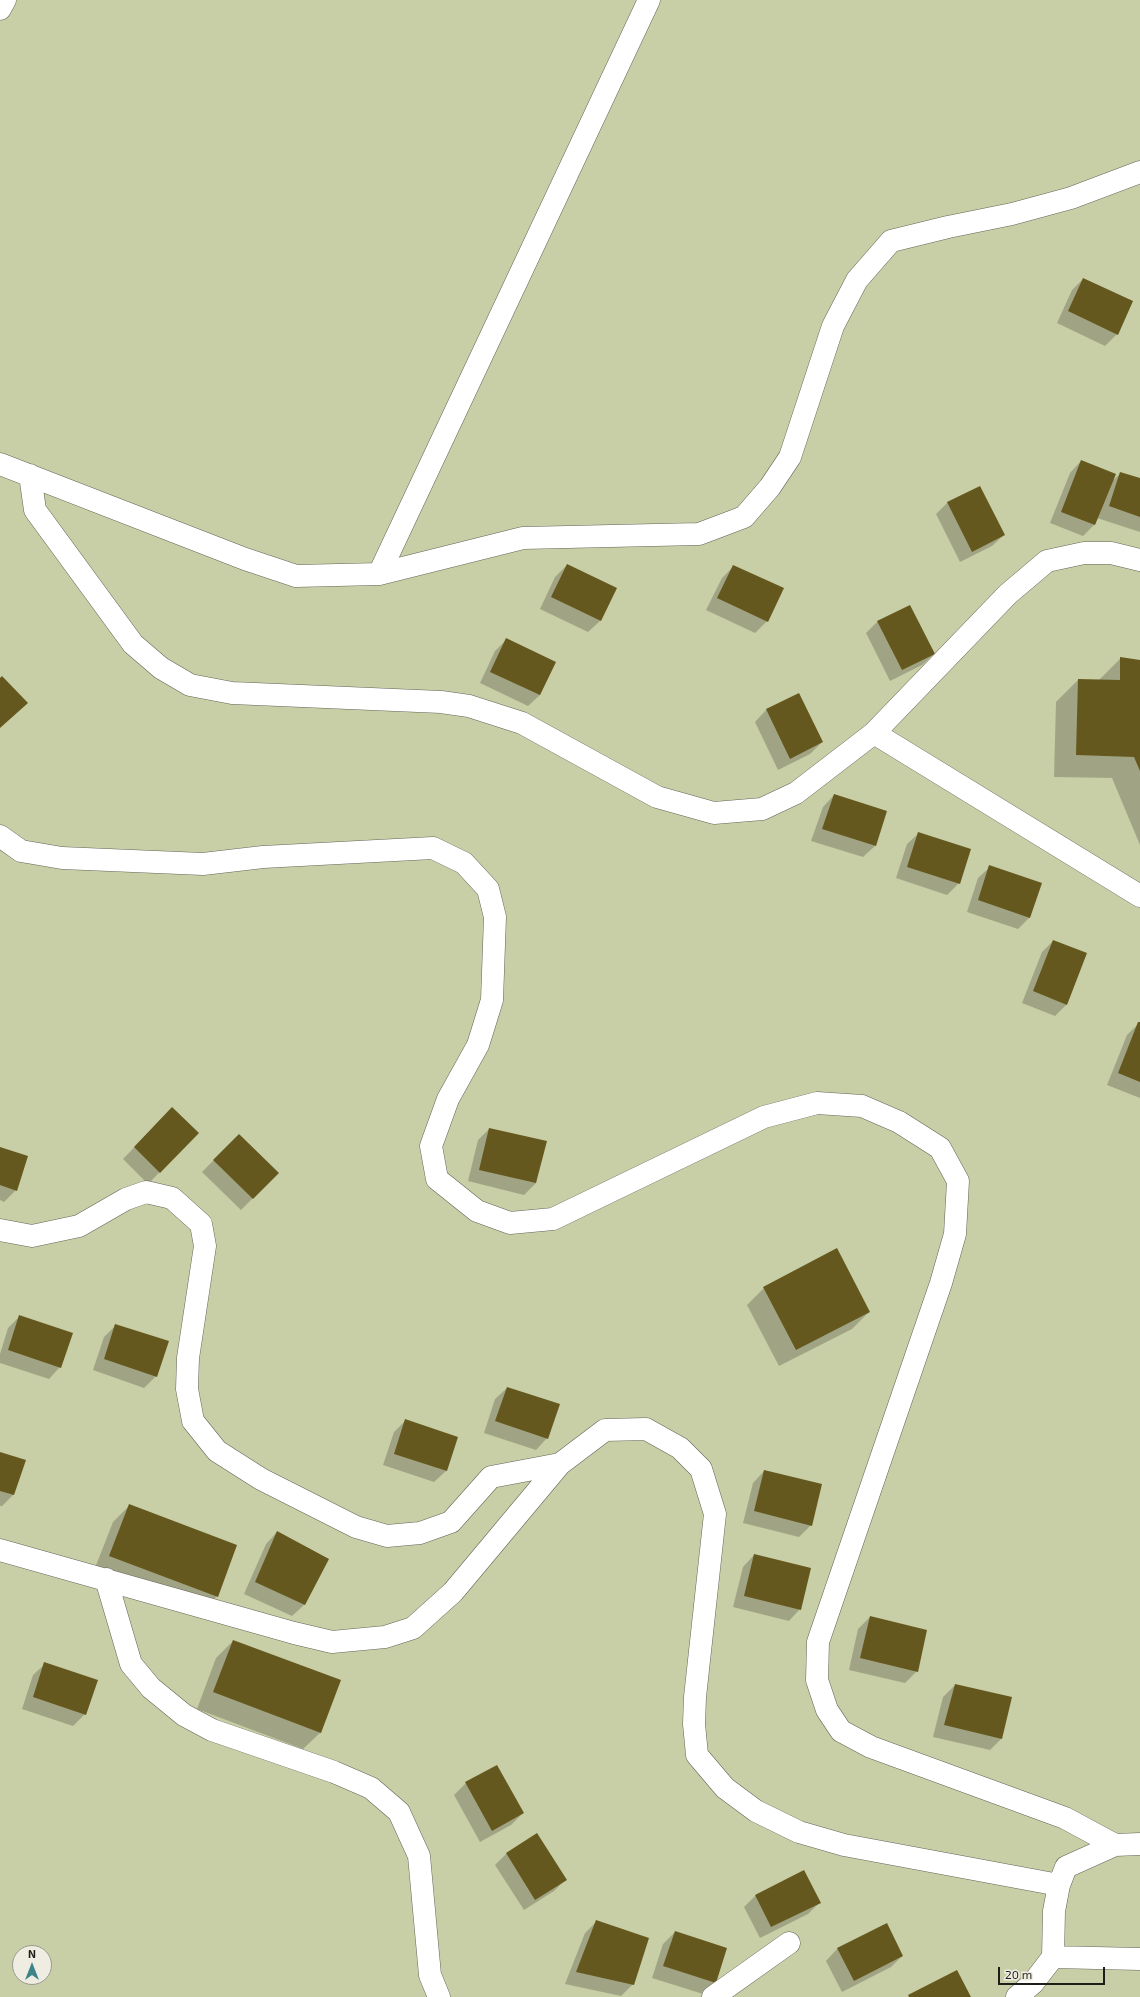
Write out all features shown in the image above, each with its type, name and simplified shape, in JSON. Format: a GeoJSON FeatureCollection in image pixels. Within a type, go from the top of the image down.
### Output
{"type":"FeatureCollection","features":[{"type":"Feature","properties":{"kind":"street"},"geometry":{"type":"LineString","coordinates":[[0,9],[5,0]]}},
{"type":"Feature","properties":{"kind":"street"},"geometry":{"type":"LineString","coordinates":[[379,574],[649,0]]}},
{"type":"Feature","properties":{"kind":"street"},"geometry":{"type":"LineString","coordinates":[[0,464],[238,557],[296,576],[379,574],[523,538],[699,534],[744,517],[770,487],[790,456],[834,326],[857,280],[891,241],[948,226],[1012,214],[1071,198],[1140,172]]}},
{"type":"Feature","properties":{"kind":"street"},"geometry":{"type":"LineString","coordinates":[[30,475],[35,510],[133,644],[161,668],[190,685],[232,693],[441,702],[469,706],[522,723],[657,797],[714,812],[762,809],[796,793],[874,733],[1008,594],[1048,561],[1084,553],[1104,553],[1140,560]]}},
{"type":"Feature","properties":{"kind":"street"},"geometry":{"type":"LineString","coordinates":[[874,733],[1140,896]]}},
{"type":"Feature","properties":{"kind":"street"},"geometry":{"type":"LineString","coordinates":[[0,836],[21,851],[62,858],[203,864],[263,857],[433,848],[464,863],[488,889],[495,917],[492,1000],[478,1045],[448,1099],[431,1146],[437,1179],[477,1211],[510,1223],[552,1219],[764,1117],[817,1103],[862,1106],[899,1122],[940,1148],[958,1181],[955,1234],[941,1283],[818,1642],[817,1680],[827,1710],[841,1731],[871,1747],[1065,1818],[1115,1846]]}},
{"type":"Feature","properties":{"kind":"street"},"geometry":{"type":"LineString","coordinates":[[0,1230],[32,1236],[79,1226],[126,1199],[146,1192],[172,1198],[201,1224],[205,1246],[188,1358],[187,1389],[193,1421],[217,1451],[261,1479],[356,1527],[387,1536],[420,1533],[451,1522],[491,1477],[560,1464]]}},
{"type":"Feature","properties":{"kind":"street"},"geometry":{"type":"LineString","coordinates":[[0,1550],[294,1633],[332,1642],[385,1637],[413,1628],[453,1592],[560,1464],[605,1430],[646,1429],[680,1448],[701,1469],[715,1514],[695,1697],[694,1724],[697,1754],[725,1788],[763,1814],[799,1832],[844,1846],[1059,1885]]}},
{"type":"Feature","properties":{"kind":"street"},"geometry":{"type":"LineString","coordinates":[[106,1579],[131,1664],[151,1688],[184,1715],[212,1730],[334,1772],[371,1788],[399,1812],[419,1856],[430,1975],[439,1997]]}},
{"type":"Feature","properties":{"kind":"street"},"geometry":{"type":"LineString","coordinates":[[1017,1997],[1033,1983],[1053,1957],[1054,1911],[1059,1885],[1066,1868],[1115,1846],[1140,1844]]}},
{"type":"Feature","properties":{"kind":"street"},"geometry":{"type":"LineString","coordinates":[[713,1997],[789,1943]]}},
{"type":"Feature","properties":{"kind":"street"},"geometry":{"type":"LineString","coordinates":[[1053,1957],[1140,1959]]}},
{"type":"Feature","properties":{"kind":"green space"},"geometry":{"type":"Polygon","coordinates":[[[0,0],[1140,0],[1140,1997],[0,1997],[0,0]]]}},
{"type":"Feature","properties":{"kind":"building"},"geometry":{"type":"Polygon","coordinates":[[[1083,278],[1133,301],[1118,335],[1068,311],[1083,278]]]}},
{"type":"Feature","properties":{"kind":"building"},"geometry":{"type":"Polygon","coordinates":[[[1081,460],[1116,474],[1095,525],[1061,512],[1081,460]]]}},
{"type":"Feature","properties":{"kind":"building"},"geometry":{"type":"Polygon","coordinates":[[[1120,472],[1140,478],[1140,517],[1109,506],[1120,472]]]}},
{"type":"Feature","properties":{"kind":"building"},"geometry":{"type":"Polygon","coordinates":[[[980,486],[1005,535],[972,552],[947,502],[980,486]]]}},
{"type":"Feature","properties":{"kind":"building"},"geometry":{"type":"Polygon","coordinates":[[[567,564],[617,588],[601,621],[551,597],[567,564]]]}},
{"type":"Feature","properties":{"kind":"building"},"geometry":{"type":"Polygon","coordinates":[[[733,565],[784,588],[768,622],[717,598],[733,565]]]}},
{"type":"Feature","properties":{"kind":"building"},"geometry":{"type":"Polygon","coordinates":[[[910,605],[935,654],[902,670],[877,621],[910,605]]]}},
{"type":"Feature","properties":{"kind":"building"},"geometry":{"type":"Polygon","coordinates":[[[506,638],[556,662],[540,695],[490,672],[506,638]]]}},
{"type":"Feature","properties":{"kind":"building"},"geometry":{"type":"Polygon","coordinates":[[[1120,657],[1140,660],[1140,771],[1134,757],[1076,755],[1078,679],[1120,680],[1120,657]]]}},
{"type":"Feature","properties":{"kind":"building"},"geometry":{"type":"Polygon","coordinates":[[[2,676],[28,703],[0,728],[0,678],[2,676]]]}},
{"type":"Feature","properties":{"kind":"building"},"geometry":{"type":"Polygon","coordinates":[[[799,693],[823,742],[790,759],[766,709],[799,693]]]}},
{"type":"Feature","properties":{"kind":"building"},"geometry":{"type":"Polygon","coordinates":[[[834,794],[887,811],[876,846],[822,829],[834,794]]]}},
{"type":"Feature","properties":{"kind":"building"},"geometry":{"type":"Polygon","coordinates":[[[918,832],[971,849],[960,884],[907,867],[918,832]]]}},
{"type":"Feature","properties":{"kind":"building"},"geometry":{"type":"Polygon","coordinates":[[[989,865],[1042,883],[1030,918],[978,900],[989,865]]]}},
{"type":"Feature","properties":{"kind":"building"},"geometry":{"type":"Polygon","coordinates":[[[1053,940],[1087,953],[1067,1005],[1033,991],[1053,940]]]}},
{"type":"Feature","properties":{"kind":"building"},"geometry":{"type":"Polygon","coordinates":[[[1138,1022],[1140,1022],[1140,1082],[1118,1073],[1138,1022]]]}},
{"type":"Feature","properties":{"kind":"building"},"geometry":{"type":"Polygon","coordinates":[[[172,1107],[199,1133],[160,1173],[134,1147],[172,1107]]]}},
{"type":"Feature","properties":{"kind":"building"},"geometry":{"type":"Polygon","coordinates":[[[489,1128],[547,1141],[536,1183],[479,1170],[489,1128]]]}},
{"type":"Feature","properties":{"kind":"building"},"geometry":{"type":"Polygon","coordinates":[[[239,1134],[279,1173],[253,1199],[213,1160],[239,1134]]]}},
{"type":"Feature","properties":{"kind":"building"},"geometry":{"type":"Polygon","coordinates":[[[0,1147],[28,1156],[17,1191],[0,1185],[0,1147]]]}},
{"type":"Feature","properties":{"kind":"building"},"geometry":{"type":"Polygon","coordinates":[[[837,1248],[870,1312],[796,1350],[763,1287],[837,1248]]]}},
{"type":"Feature","properties":{"kind":"building"},"geometry":{"type":"Polygon","coordinates":[[[19,1315],[73,1333],[61,1368],[8,1350],[19,1315]]]}},
{"type":"Feature","properties":{"kind":"building"},"geometry":{"type":"Polygon","coordinates":[[[115,1324],[169,1341],[157,1377],[104,1359],[115,1324]]]}},
{"type":"Feature","properties":{"kind":"building"},"geometry":{"type":"Polygon","coordinates":[[[507,1387],[560,1404],[548,1439],[495,1421],[507,1387]]]}},
{"type":"Feature","properties":{"kind":"building"},"geometry":{"type":"Polygon","coordinates":[[[405,1419],[458,1437],[447,1471],[394,1454],[405,1419]]]}},
{"type":"Feature","properties":{"kind":"building"},"geometry":{"type":"Polygon","coordinates":[[[0,1452],[26,1460],[14,1495],[0,1491],[0,1452]]]}},
{"type":"Feature","properties":{"kind":"building"},"geometry":{"type":"Polygon","coordinates":[[[764,1470],[822,1484],[812,1526],[754,1511],[764,1470]]]}},
{"type":"Feature","properties":{"kind":"building"},"geometry":{"type":"Polygon","coordinates":[[[129,1504],[237,1545],[218,1597],[109,1556],[129,1504]]]}},
{"type":"Feature","properties":{"kind":"building"},"geometry":{"type":"Polygon","coordinates":[[[277,1531],[329,1559],[305,1605],[255,1582],[277,1531]]]}},
{"type":"Feature","properties":{"kind":"building"},"geometry":{"type":"Polygon","coordinates":[[[754,1554],[811,1568],[801,1610],[744,1596],[754,1554]]]}},
{"type":"Feature","properties":{"kind":"building"},"geometry":{"type":"Polygon","coordinates":[[[870,1616],[927,1630],[918,1672],[860,1658],[870,1616]]]}},
{"type":"Feature","properties":{"kind":"building"},"geometry":{"type":"Polygon","coordinates":[[[233,1640],[341,1680],[321,1733],[213,1692],[233,1640]]]}},
{"type":"Feature","properties":{"kind":"building"},"geometry":{"type":"Polygon","coordinates":[[[44,1662],[98,1680],[86,1715],[33,1697],[44,1662]]]}},
{"type":"Feature","properties":{"kind":"building"},"geometry":{"type":"Polygon","coordinates":[[[955,1684],[1012,1697],[1002,1739],[944,1725],[955,1684]]]}},
{"type":"Feature","properties":{"kind":"building"},"geometry":{"type":"Polygon","coordinates":[[[497,1765],[524,1813],[492,1831],[465,1782],[497,1765]]]}},
{"type":"Feature","properties":{"kind":"building"},"geometry":{"type":"Polygon","coordinates":[[[537,1833],[567,1880],[535,1900],[506,1853],[537,1833]]]}},
{"type":"Feature","properties":{"kind":"building"},"geometry":{"type":"Polygon","coordinates":[[[804,1870],[821,1903],[771,1927],[755,1895],[804,1870]]]}},
{"type":"Feature","properties":{"kind":"building"},"geometry":{"type":"Polygon","coordinates":[[[596,1920],[649,1938],[634,1985],[576,1972],[596,1920]]]}},
{"type":"Feature","properties":{"kind":"building"},"geometry":{"type":"Polygon","coordinates":[[[887,1923],[903,1956],[854,1981],[837,1948],[887,1923]]]}},
{"type":"Feature","properties":{"kind":"building"},"geometry":{"type":"Polygon","coordinates":[[[675,1931],[727,1948],[716,1983],[663,1966],[675,1931]]]}},
{"type":"Feature","properties":{"kind":"building"},"geometry":{"type":"Polygon","coordinates":[[[957,1970],[971,1997],[909,1997],[908,1995],[957,1970]]]}}]}
